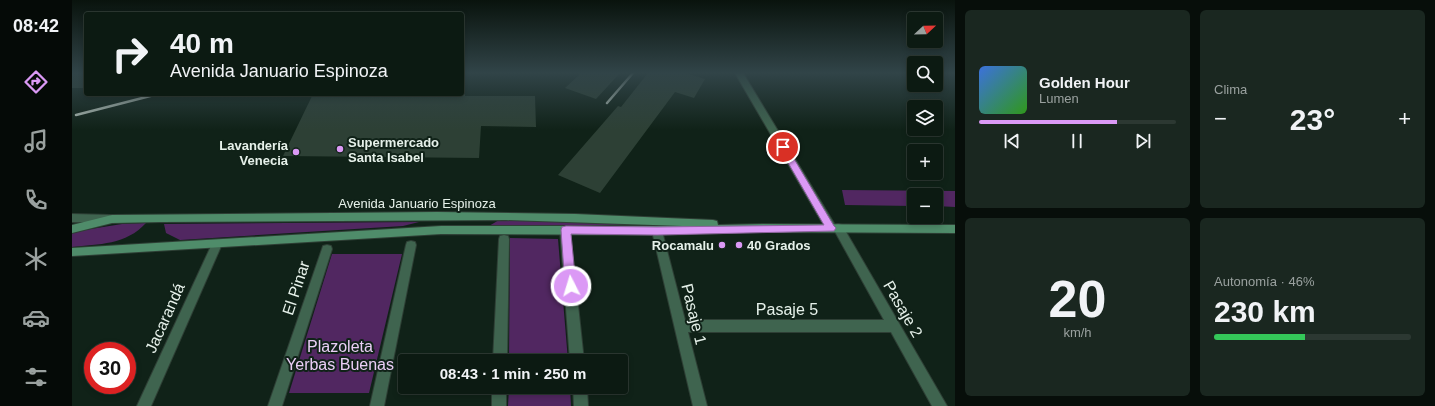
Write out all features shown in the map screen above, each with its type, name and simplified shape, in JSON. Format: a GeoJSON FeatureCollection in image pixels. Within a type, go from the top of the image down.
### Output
{"type":"FeatureCollection","features":[{"type":"Feature","properties":{"kind":"main road","name":"Avenida Januario Espinoza"},"geometry":{"type":"LineString","coordinates":[[72,229],[112,219],[582,218],[661,220],[763,228]]}},
{"type":"Feature","properties":{"kind":"main road","name":"Avenida Januario Espinoza"},"geometry":{"type":"LineString","coordinates":[[72,252],[441,230],[657,231],[763,228],[955,229]]}},
{"type":"Feature","properties":{"kind":"street","name":"Pasaje 2"},"geometry":{"type":"LineString","coordinates":[[751,92],[894,326],[940,406]]}},
{"type":"Feature","properties":{"kind":"street"},"geometry":{"type":"LineString","coordinates":[[72,218],[112,219]]}},
{"type":"Feature","properties":{"kind":"street"},"geometry":{"type":"LineString","coordinates":[[566,230],[576,354]]}},
{"type":"Feature","properties":{"kind":"street","name":"Pasaje 1"},"geometry":{"type":"LineString","coordinates":[[657,231],[700,406]]}},
{"type":"Feature","properties":{"kind":"street"},"geometry":{"type":"LineString","coordinates":[[500,354],[504,239]]}},
{"type":"Feature","properties":{"kind":"street","name":"Jacarandá"},"geometry":{"type":"LineString","coordinates":[[144,406],[217,244]]}},
{"type":"Feature","properties":{"kind":"street"},"geometry":{"type":"LineString","coordinates":[[377,406],[411,244]]}},
{"type":"Feature","properties":{"kind":"street","name":"El Pinar"},"geometry":{"type":"LineString","coordinates":[[275,406],[327,249]]}},
{"type":"Feature","properties":{"kind":"street","name":"Pasaje 5"},"geometry":{"type":"LineString","coordinates":[[680,326],[894,326]]}},
{"type":"Feature","properties":{"kind":"street"},"geometry":{"type":"LineString","coordinates":[[499,394],[499,406]]}},
{"type":"Feature","properties":{"kind":"street"},"geometry":{"type":"LineString","coordinates":[[580,394],[581,406]]}},
{"type":"Feature","properties":{"kind":"green space"},"geometry":{"type":"Polygon","coordinates":[[[842,190],[907,191],[907,206],[845,205],[842,190]]]}},
{"type":"Feature","properties":{"kind":"green space"},"geometry":{"type":"Polygon","coordinates":[[[943,191],[955,191],[955,207],[943,206],[943,191]]]}},
{"type":"Feature","properties":{"kind":"green space"},"geometry":{"type":"Polygon","coordinates":[[[499,220],[688,226],[489,226],[499,220]]]}},
{"type":"Feature","properties":{"kind":"green space"},"geometry":{"type":"Polygon","coordinates":[[[419,222],[403,226],[180,240],[166,233],[164,224],[419,222]]]}},
{"type":"Feature","properties":{"kind":"green space"},"geometry":{"type":"Polygon","coordinates":[[[146,223],[130,236],[112,242],[72,247],[72,232],[122,224],[146,223]]]}},
{"type":"Feature","properties":{"kind":"green space"},"geometry":{"type":"Polygon","coordinates":[[[510,238],[558,239],[567,354],[509,354],[510,238]]]}},
{"type":"Feature","properties":{"kind":"green space","name":"Plazoleta Yerbas Buenas"},"geometry":{"type":"Polygon","coordinates":[[[332,254],[402,254],[369,393],[289,393],[332,254]]]}},
{"type":"Feature","properties":{"kind":"green space"},"geometry":{"type":"Polygon","coordinates":[[[509,394],[570,394],[571,406],[508,406],[509,394]]]}},
{"type":"Feature","properties":{"kind":"building"},"geometry":{"type":"Polygon","coordinates":[[[576,92],[603,92],[596,99],[576,92]]]}},
{"type":"Feature","properties":{"kind":"building"},"geometry":{"type":"Polygon","coordinates":[[[633,92],[698,92],[694,98],[675,92],[600,193],[558,175],[618,106],[621,107],[633,92]]]}},
{"type":"Feature","properties":{"kind":"building"},"geometry":{"type":"Polygon","coordinates":[[[465,94],[465,96],[535,96],[536,127],[481,126],[479,158],[283,156],[312,96],[464,96],[465,94]]]}},
{"type":"Feature","properties":{"kind":"railway"},"geometry":{"type":"LineString","coordinates":[[607,103],[617,92]]}},
{"type":"Feature","properties":{"kind":"railway"},"geometry":{"type":"LineString","coordinates":[[76,115],[150,96]]}},
{"type":"Feature","properties":{"kind":"place","name":"Supermercado Santa Isabel"},"geometry":{"type":"Point","coordinates":[340,149]}},
{"type":"Feature","properties":{"kind":"place","name":"Lavandería Venecia"},"geometry":{"type":"Point","coordinates":[296,152]}},
{"type":"Feature","properties":{"kind":"place","name":"Rocamalu"},"geometry":{"type":"Point","coordinates":[722,245]}},
{"type":"Feature","properties":{"kind":"place","name":"40 Grados"},"geometry":{"type":"Point","coordinates":[739,245]}},
{"type":"Feature","properties":{"kind":"route"},"geometry":{"type":"LineString","coordinates":[[571,286],[566,230],[657,231],[831,228],[783,147]]}}]}
